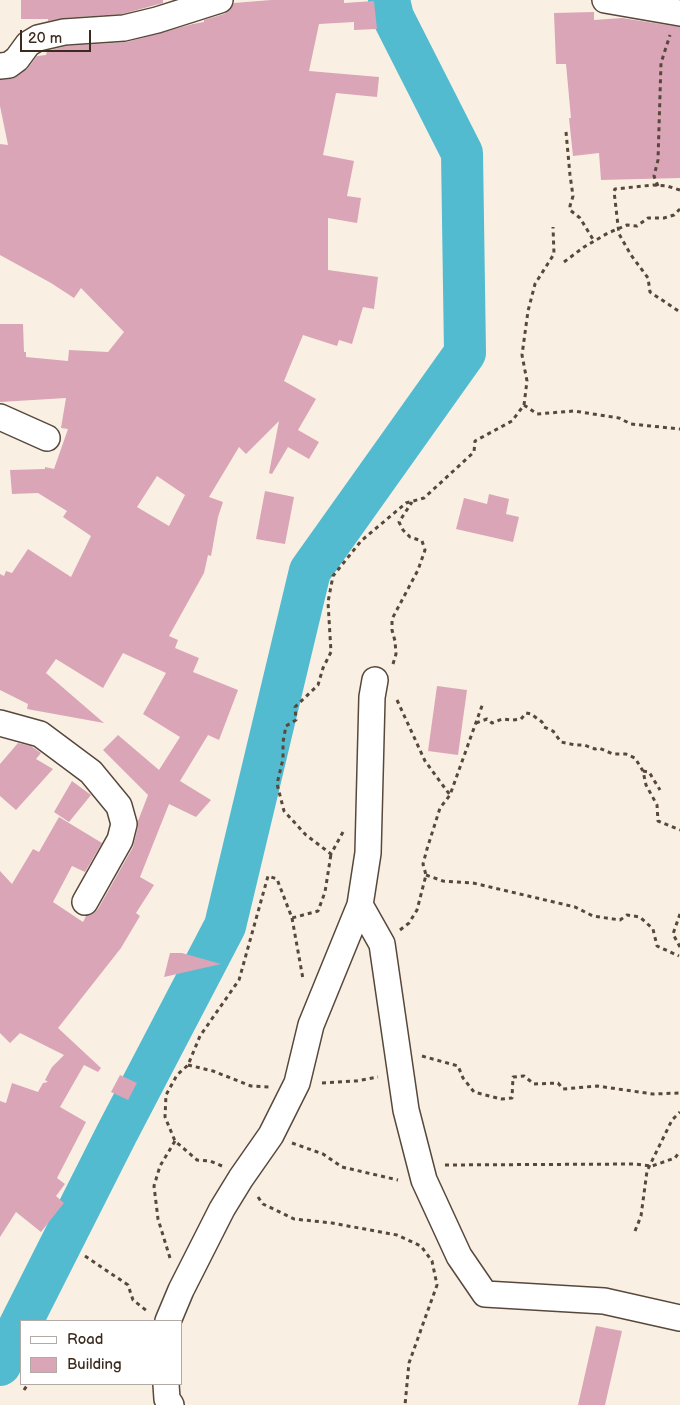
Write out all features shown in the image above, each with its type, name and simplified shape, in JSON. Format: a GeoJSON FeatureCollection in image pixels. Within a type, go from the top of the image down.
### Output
{"type":"FeatureCollection","features":[{"type":"Feature","properties":{"kind":"street"},"geometry":{"type":"LineString","coordinates":[[0,66],[9,65],[17,59],[28,44],[38,38],[64,32],[124,28],[157,20],[220,0]]}},
{"type":"Feature","properties":{"kind":"street"},"geometry":{"type":"LineString","coordinates":[[605,0],[676,13]]}},
{"type":"Feature","properties":{"kind":"street"},"geometry":{"type":"LineString","coordinates":[[0,416],[47,438]]}},
{"type":"Feature","properties":{"kind":"street"},"geometry":{"type":"LineString","coordinates":[[160,1319],[181,1290],[222,1209],[270,1136],[297,1083],[311,1025],[360,905],[368,853],[372,697],[378,682]]}},
{"type":"Feature","properties":{"kind":"street"},"geometry":{"type":"LineString","coordinates":[[0,723],[40,734],[91,772],[119,806],[124,824],[120,840],[85,902]]}},
{"type":"Feature","properties":{"kind":"street"},"geometry":{"type":"LineString","coordinates":[[360,905],[382,944],[406,1110],[424,1180],[459,1256],[485,1294],[604,1301],[680,1318]]}},
{"type":"Feature","properties":{"kind":"street"},"geometry":{"type":"LineString","coordinates":[[166,1385],[167,1399],[171,1405]]}},
{"type":"Feature","properties":{"kind":"path"},"geometry":{"type":"LineString","coordinates":[[658,186],[654,176],[658,160],[661,63],[676,13]]}},
{"type":"Feature","properties":{"kind":"path"},"geometry":{"type":"LineString","coordinates":[[566,132],[574,196],[571,201],[570,210],[580,218],[594,241]]}},
{"type":"Feature","properties":{"kind":"path"},"geometry":{"type":"LineString","coordinates":[[680,190],[667,186],[658,186],[615,189],[614,191],[619,234],[648,278],[650,292],[680,312]]}},
{"type":"Feature","properties":{"kind":"path"},"geometry":{"type":"LineString","coordinates":[[564,262],[584,247],[618,229],[627,225],[637,226],[648,218],[664,218],[674,215],[680,209]]}},
{"type":"Feature","properties":{"kind":"path"},"geometry":{"type":"LineString","coordinates":[[331,854],[306,835],[284,811],[277,784],[283,759],[283,742],[286,726],[296,720],[295,706],[318,685],[323,668],[331,652],[328,602],[333,576],[361,541],[406,503],[424,498],[442,483],[474,452],[475,441],[512,421],[524,405],[527,381],[522,355],[528,311],[535,284],[554,254],[553,227]]}},
{"type":"Feature","properties":{"kind":"path"},"geometry":{"type":"LineString","coordinates":[[524,405],[537,414],[574,411],[619,418],[631,424],[680,429]]}},
{"type":"Feature","properties":{"kind":"path"},"geometry":{"type":"LineString","coordinates":[[413,501],[399,522],[403,530],[410,537],[422,541],[425,550],[418,570],[392,619],[392,630],[396,641],[393,675],[378,682],[393,693],[425,760],[450,795]]}},
{"type":"Feature","properties":{"kind":"path"},"geometry":{"type":"LineString","coordinates":[[382,944],[410,923],[417,910],[426,876],[423,864],[440,808],[450,795],[483,703]]}},
{"type":"Feature","properties":{"kind":"path"},"geometry":{"type":"LineString","coordinates":[[476,723],[487,719],[492,723],[502,719],[521,719],[526,713],[531,714],[542,722],[544,727],[553,731],[561,742],[584,745],[595,749],[599,748],[613,754],[626,754],[635,758],[643,771],[646,785],[656,805],[658,822],[680,830]]}},
{"type":"Feature","properties":{"kind":"path"},"geometry":{"type":"LineString","coordinates":[[643,771],[648,772],[660,790]]}},
{"type":"Feature","properties":{"kind":"path"},"geometry":{"type":"LineString","coordinates":[[292,918],[318,911],[325,892],[331,854],[346,829]]}},
{"type":"Feature","properties":{"kind":"path"},"geometry":{"type":"LineString","coordinates":[[304,986],[292,918],[277,879],[268,876],[239,980],[200,1036],[188,1065],[177,1075],[166,1095],[165,1117],[175,1141],[197,1160],[210,1161],[235,1171],[264,1204],[294,1219],[332,1223],[397,1235],[421,1246],[432,1261],[437,1285],[409,1363],[405,1405]]}},
{"type":"Feature","properties":{"kind":"path"},"geometry":{"type":"LineString","coordinates":[[426,876],[443,881],[473,883],[575,906],[592,916],[620,920],[627,916],[640,916],[653,929],[657,946],[679,956]]}},
{"type":"Feature","properties":{"kind":"path"},"geometry":{"type":"LineString","coordinates":[[680,914],[673,934],[680,947]]}},
{"type":"Feature","properties":{"kind":"path"},"geometry":{"type":"LineString","coordinates":[[396,1042],[414,1048],[420,1056],[458,1066],[474,1092],[501,1099],[512,1098],[513,1077],[524,1076],[534,1084],[558,1083],[564,1089],[597,1086],[654,1094],[680,1093]]}},
{"type":"Feature","properties":{"kind":"path"},"geometry":{"type":"LineString","coordinates":[[188,1065],[213,1070],[251,1086],[270,1088],[297,1083],[312,1084],[356,1081],[383,1076],[400,1069]]}},
{"type":"Feature","properties":{"kind":"path"},"geometry":{"type":"LineString","coordinates":[[635,1231],[641,1216],[647,1171],[672,1120],[680,1112]]}},
{"type":"Feature","properties":{"kind":"path"},"geometry":{"type":"LineString","coordinates":[[270,1136],[323,1154],[342,1167],[370,1172],[383,1177],[396,1178],[403,1182],[424,1180],[440,1165],[634,1164],[652,1166],[675,1158],[680,1151]]}},
{"type":"Feature","properties":{"kind":"path"},"geometry":{"type":"LineString","coordinates":[[175,1141],[160,1166],[154,1186],[158,1219],[181,1290]]}},
{"type":"Feature","properties":{"kind":"path"},"geometry":{"type":"LineString","coordinates":[[86,1256],[128,1284],[133,1300],[160,1319]]}},
{"type":"Feature","properties":{"kind":"path"},"geometry":{"type":"LineString","coordinates":[[24,1390],[27,1385]]}},
{"type":"Feature","properties":{"kind":"building"},"geometry":{"type":"Polygon","coordinates":[[[21,0],[163,0],[163,3],[122,14],[63,18],[48,21],[48,19],[21,19],[21,0]]]}},
{"type":"Feature","properties":{"kind":"building"},"geometry":{"type":"Polygon","coordinates":[[[271,0],[344,0],[344,3],[374,1],[377,29],[354,30],[354,22],[319,24],[309,71],[379,77],[377,97],[336,93],[323,155],[354,161],[347,196],[361,198],[357,223],[328,218],[328,270],[378,277],[374,309],[363,307],[352,344],[339,340],[337,346],[303,335],[284,381],[316,399],[298,430],[319,442],[309,459],[288,447],[272,474],[269,473],[279,421],[246,454],[239,447],[209,497],[223,502],[218,517],[211,556],[208,555],[204,573],[169,636],[178,640],[175,648],[199,658],[193,672],[238,690],[219,740],[208,735],[180,781],[211,800],[196,817],[169,804],[140,877],[154,885],[136,913],[140,916],[121,948],[58,1028],[101,1068],[98,1072],[84,1065],[60,1107],[86,1122],[57,1178],[65,1184],[56,1196],[64,1203],[41,1232],[16,1212],[0,1237],[0,1101],[6,1103],[12,1083],[38,1092],[43,1083],[48,1082],[45,1080],[52,1067],[64,1055],[20,1033],[10,1043],[0,1033],[0,871],[12,884],[33,849],[39,852],[59,817],[102,843],[85,872],[72,866],[53,902],[83,922],[86,916],[93,914],[98,909],[133,847],[138,821],[148,795],[103,750],[118,735],[159,770],[180,737],[143,714],[166,673],[123,653],[103,688],[56,659],[46,673],[104,723],[27,709],[28,704],[0,690],[0,574],[4,576],[6,571],[12,573],[28,549],[71,577],[91,536],[63,517],[67,511],[38,493],[12,494],[10,470],[45,469],[45,467],[54,469],[68,429],[61,428],[66,398],[0,402],[0,324],[23,324],[24,352],[26,352],[26,357],[68,361],[69,350],[108,352],[124,332],[81,288],[74,298],[0,255],[0,144],[8,145],[0,106],[0,80],[18,76],[28,68],[37,56],[46,55],[47,51],[66,46],[127,42],[204,22],[204,20],[224,14],[230,10],[234,3],[271,0]],[[157,476],[137,507],[169,526],[185,495],[157,476]]]}},
{"type":"Feature","properties":{"kind":"building"},"geometry":{"type":"Polygon","coordinates":[[[594,12],[594,20],[622,18],[680,27],[680,178],[601,180],[599,153],[573,156],[566,64],[556,64],[554,13],[594,12]]]}},
{"type":"Feature","properties":{"kind":"building"},"geometry":{"type":"Polygon","coordinates":[[[265,491],[294,497],[285,544],[256,539],[265,491]]]}},
{"type":"Feature","properties":{"kind":"building"},"geometry":{"type":"Polygon","coordinates":[[[489,494],[509,499],[506,514],[519,517],[513,542],[456,529],[464,498],[487,504],[489,494]]]}},
{"type":"Feature","properties":{"kind":"building"},"geometry":{"type":"Polygon","coordinates":[[[437,686],[467,690],[458,755],[428,751],[437,686]]]}},
{"type":"Feature","properties":{"kind":"building"},"geometry":{"type":"Polygon","coordinates":[[[18,743],[31,746],[41,753],[36,759],[53,769],[16,810],[0,796],[0,764],[18,743]]]}},
{"type":"Feature","properties":{"kind":"building"},"geometry":{"type":"Polygon","coordinates":[[[72,781],[91,795],[69,822],[54,812],[72,781]]]}},
{"type":"Feature","properties":{"kind":"building"},"geometry":{"type":"Polygon","coordinates":[[[170,953],[182,953],[221,964],[164,977],[170,953]]]}},
{"type":"Feature","properties":{"kind":"building"},"geometry":{"type":"Polygon","coordinates":[[[120,1075],[137,1083],[128,1100],[111,1092],[120,1075]]]}},
{"type":"Feature","properties":{"kind":"building"},"geometry":{"type":"Polygon","coordinates":[[[596,1326],[622,1331],[605,1405],[578,1405],[596,1326]]]}},
{"type":"Feature","properties":{"kind":"waterway"},"geometry":{"type":"LineString","coordinates":[[23,1320],[225,926],[310,571],[465,353],[462,153],[393,17],[389,0]]}},
{"type":"Feature","properties":{"kind":"waterway"},"geometry":{"type":"LineString","coordinates":[[0,1365],[20,1325]]}}]}
